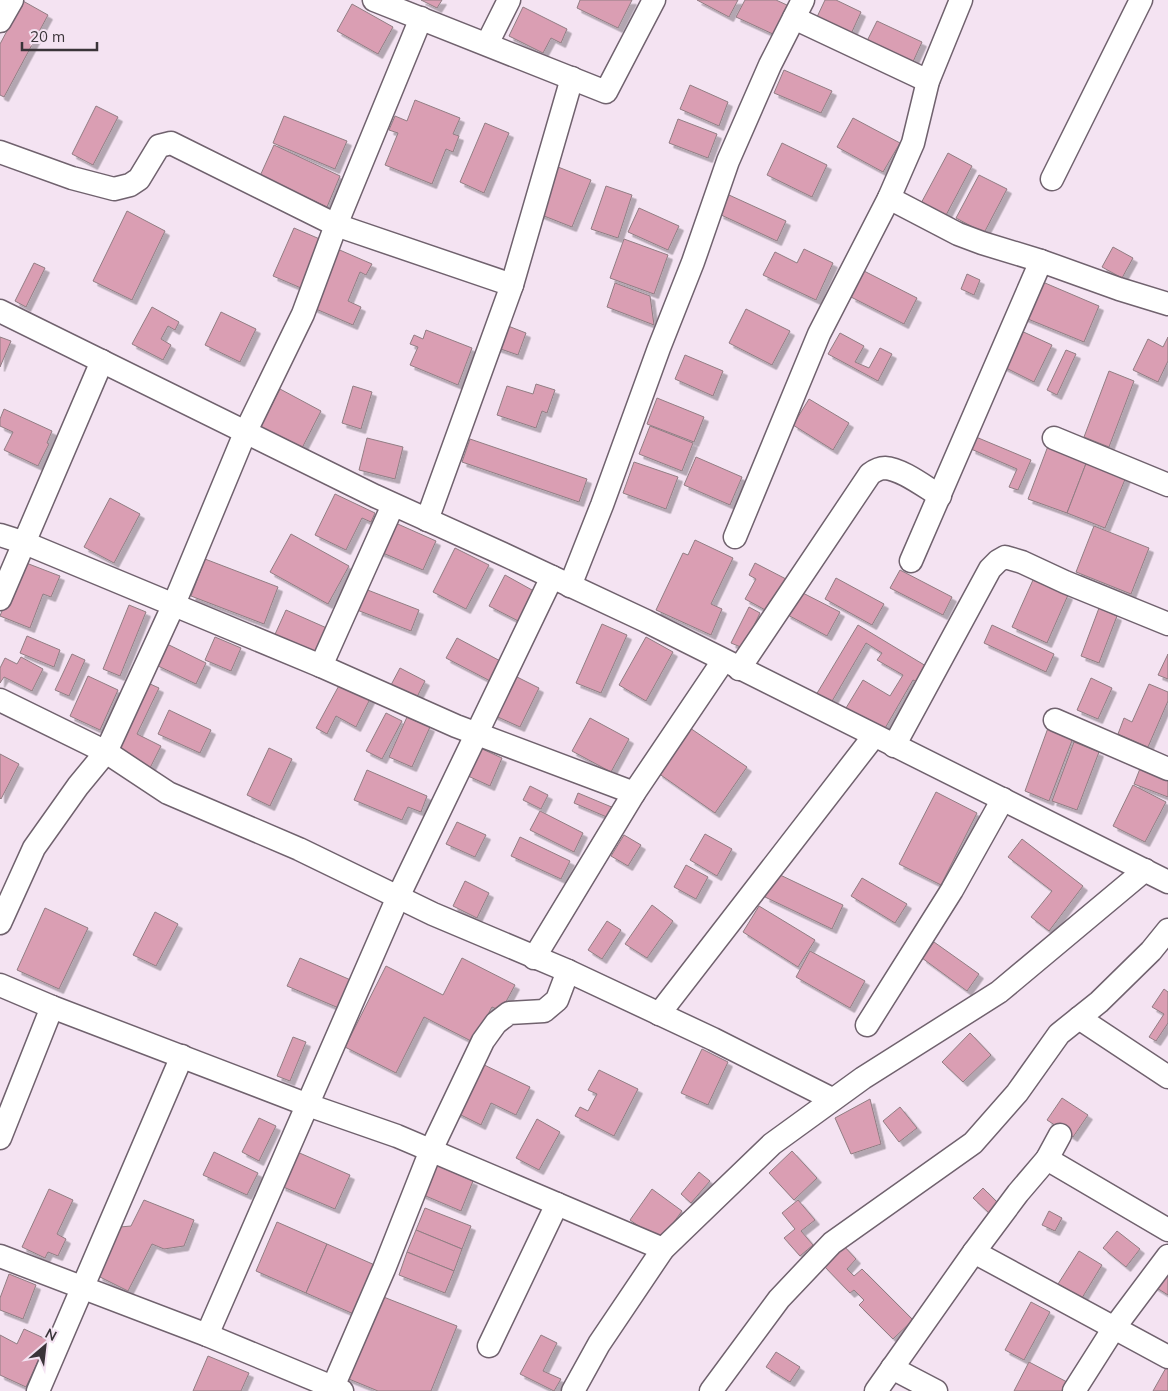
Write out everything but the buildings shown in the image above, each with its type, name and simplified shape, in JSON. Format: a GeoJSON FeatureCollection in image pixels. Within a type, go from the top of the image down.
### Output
{"type":"FeatureCollection","features":[{"type":"Feature","properties":{"kind":"street"},"geometry":{"type":"LineString","coordinates":[[0,21],[12,0]]}},
{"type":"Feature","properties":{"kind":"street"},"geometry":{"type":"LineString","coordinates":[[374,0],[606,92],[654,0]]}},
{"type":"Feature","properties":{"kind":"street"},"geometry":{"type":"LineString","coordinates":[[488,44],[509,0]]}},
{"type":"Feature","properties":{"kind":"street"},"geometry":{"type":"LineString","coordinates":[[735,537],[819,334],[889,198],[913,144],[928,81],[961,0]]}},
{"type":"Feature","properties":{"kind":"street"},"geometry":{"type":"LineString","coordinates":[[1052,179],[1140,0]]}},
{"type":"Feature","properties":{"kind":"street"},"geometry":{"type":"LineString","coordinates":[[207,1334],[398,897],[476,734],[561,581],[605,497],[659,348],[693,262],[728,161],[770,65],[798,9],[928,81]]}},
{"type":"Feature","properties":{"kind":"street"},"geometry":{"type":"LineString","coordinates":[[0,923],[34,848],[72,794],[106,752],[174,604],[245,433],[303,314],[336,225],[421,18]]}},
{"type":"Feature","properties":{"kind":"street"},"geometry":{"type":"LineString","coordinates":[[427,520],[512,285],[572,78]]}},
{"type":"Feature","properties":{"kind":"street"},"geometry":{"type":"LineString","coordinates":[[0,152],[72,178],[114,189],[130,185],[139,179],[159,146],[171,143],[336,225],[512,285]]}},
{"type":"Feature","properties":{"kind":"street"},"geometry":{"type":"LineString","coordinates":[[889,198],[958,234],[1168,304]]}},
{"type":"Feature","properties":{"kind":"street"},"geometry":{"type":"LineString","coordinates":[[911,561],[1041,261]]}},
{"type":"Feature","properties":{"kind":"street"},"geometry":{"type":"LineString","coordinates":[[0,311],[393,505],[561,581],[1168,882]]}},
{"type":"Feature","properties":{"kind":"street"},"geometry":{"type":"LineString","coordinates":[[0,599],[102,361]]}},
{"type":"Feature","properties":{"kind":"street"},"geometry":{"type":"LineString","coordinates":[[1054,438],[1168,485]]}},
{"type":"Feature","properties":{"kind":"street"},"geometry":{"type":"LineString","coordinates":[[534,958],[634,793],[731,665],[870,474],[885,468],[902,474],[940,496]]}},
{"type":"Feature","properties":{"kind":"street"},"geometry":{"type":"LineString","coordinates":[[321,666],[393,505]]}},
{"type":"Feature","properties":{"kind":"street"},"geometry":{"type":"LineString","coordinates":[[0,535],[25,543],[174,604],[476,734],[634,793]]}},
{"type":"Feature","properties":{"kind":"street"},"geometry":{"type":"LineString","coordinates":[[894,746],[990,569],[1005,557],[1022,562],[1065,582],[1168,624]]}},
{"type":"Feature","properties":{"kind":"street"},"geometry":{"type":"LineString","coordinates":[[0,700],[106,752],[168,793],[299,849],[433,914],[568,972],[713,1039],[832,1099]]}},
{"type":"Feature","properties":{"kind":"street"},"geometry":{"type":"LineString","coordinates":[[1055,720],[1168,769]]}},
{"type":"Feature","properties":{"kind":"street"},"geometry":{"type":"LineString","coordinates":[[659,1014],[874,736]]}},
{"type":"Feature","properties":{"kind":"street"},"geometry":{"type":"LineString","coordinates":[[867,1025],[952,890],[1003,799]]}},
{"type":"Feature","properties":{"kind":"street"},"geometry":{"type":"LineString","coordinates":[[573,1391],[600,1344],[663,1249],[772,1144],[832,1099],[999,992],[1144,870]]}},
{"type":"Feature","properties":{"kind":"street"},"geometry":{"type":"LineString","coordinates":[[711,1391],[779,1298],[832,1243],[973,1143],[1016,1093],[1059,1034],[1099,1002],[1150,951],[1168,930]]}},
{"type":"Feature","properties":{"kind":"street"},"geometry":{"type":"LineString","coordinates":[[0,1256],[83,1289],[207,1334],[338,1389],[431,1150],[483,1042],[496,1022],[509,1013],[544,1011],[557,1000],[568,972]]}},
{"type":"Feature","properties":{"kind":"street"},"geometry":{"type":"LineString","coordinates":[[0,985],[52,1007],[397,1136],[663,1249]]}},
{"type":"Feature","properties":{"kind":"street"},"geometry":{"type":"LineString","coordinates":[[0,1138],[52,1007]]}},
{"type":"Feature","properties":{"kind":"street"},"geometry":{"type":"LineString","coordinates":[[1079,1018],[1168,1077]]}},
{"type":"Feature","properties":{"kind":"street"},"geometry":{"type":"LineString","coordinates":[[38,1391],[182,1056]]}},
{"type":"Feature","properties":{"kind":"street"},"geometry":{"type":"LineString","coordinates":[[876,1391],[974,1252],[1046,1159],[1060,1135]]}},
{"type":"Feature","properties":{"kind":"street"},"geometry":{"type":"LineString","coordinates":[[1046,1159],[1168,1230]]}},
{"type":"Feature","properties":{"kind":"street"},"geometry":{"type":"LineString","coordinates":[[489,1346],[557,1204]]}},
{"type":"Feature","properties":{"kind":"street"},"geometry":{"type":"LineString","coordinates":[[974,1252],[1168,1357]]}},
{"type":"Feature","properties":{"kind":"street"},"geometry":{"type":"LineString","coordinates":[[1074,1391],[1114,1328],[1168,1256]]}},
{"type":"Feature","properties":{"kind":"street"},"geometry":{"type":"LineString","coordinates":[[892,1368],[936,1391]]}}]}
